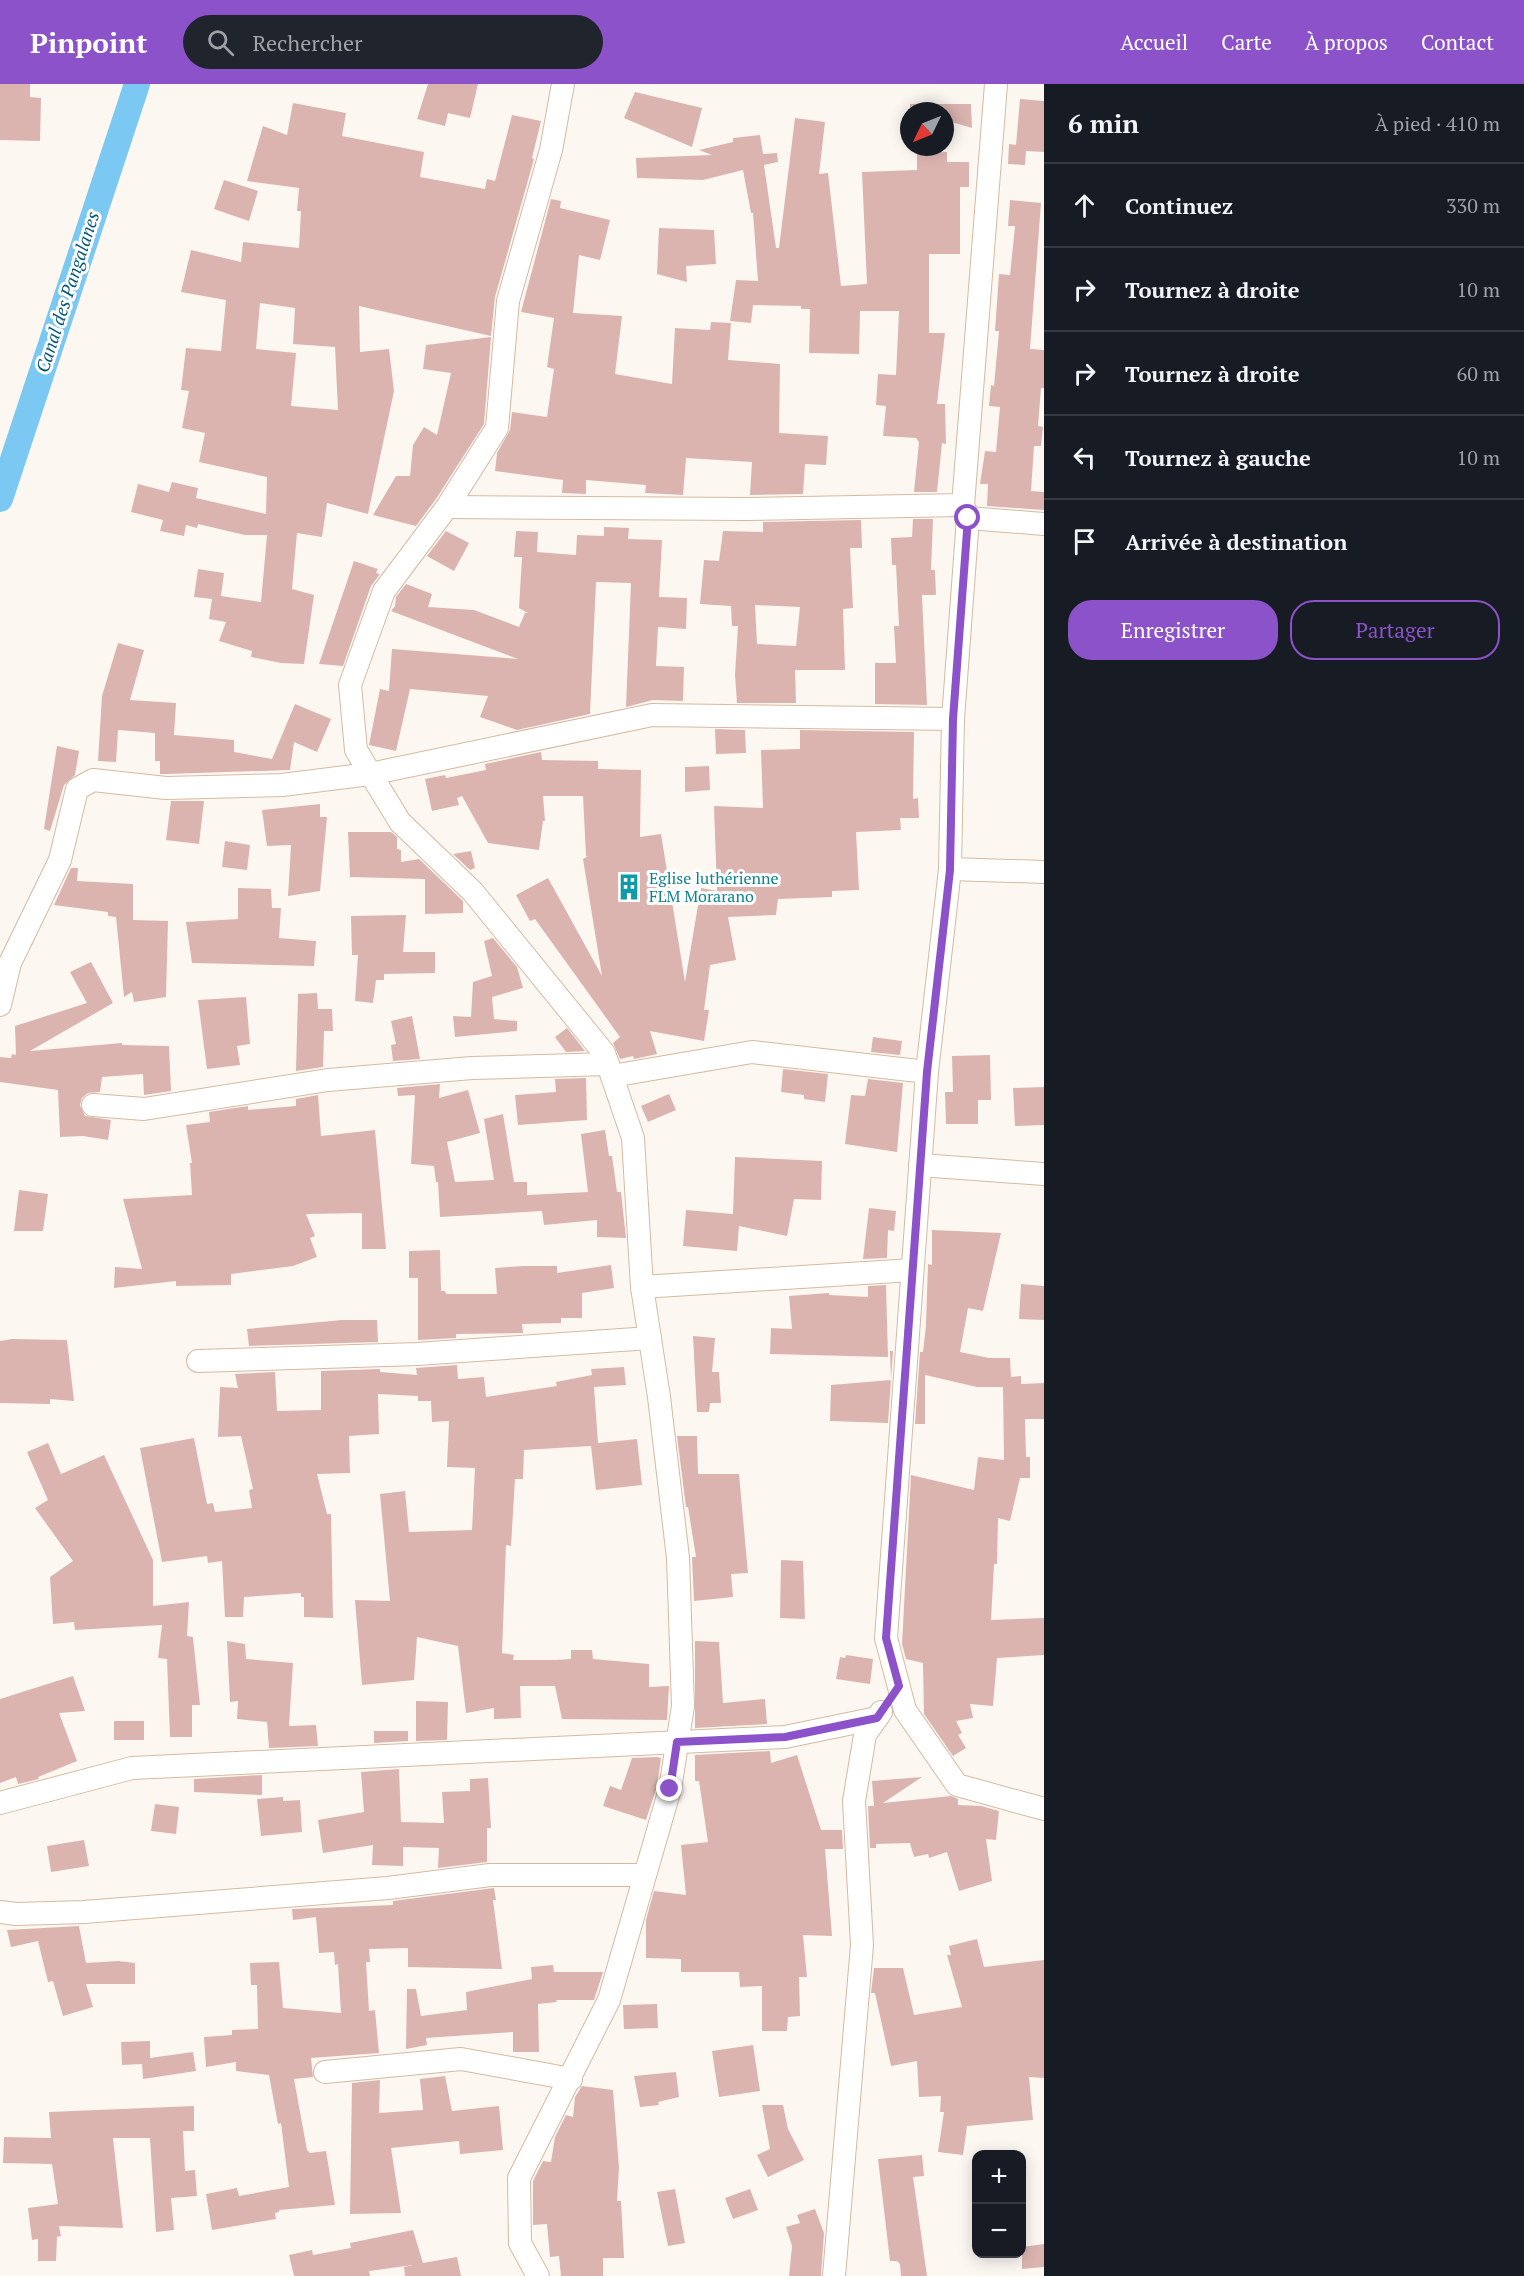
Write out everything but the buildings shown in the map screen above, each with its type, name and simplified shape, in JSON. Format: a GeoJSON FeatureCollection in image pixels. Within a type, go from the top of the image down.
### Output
{"type":"FeatureCollection","features":[{"type":"Feature","properties":{"kind":"street"},"geometry":{"type":"LineString","coordinates":[[538,2276],[520,2244],[519,2178],[609,2000],[670,1789],[683,1706],[678,1558],[642,1287],[633,1138],[604,1053],[473,892],[400,822],[370,774],[356,750],[350,685],[384,591],[447,507],[497,428],[507,301],[551,150],[563,84]]}},
{"type":"Feature","properties":{"kind":"street"},"geometry":{"type":"LineString","coordinates":[[996,84],[953,719],[950,870],[927,1072],[886,1638],[904,1710],[957,1785],[1044,1809]]}},
{"type":"Feature","properties":{"kind":"street"},"geometry":{"type":"LineString","coordinates":[[447,507],[966,511],[1044,524]]}},
{"type":"Feature","properties":{"kind":"street"},"geometry":{"type":"LineString","coordinates":[[0,1005],[10,963],[60,860],[76,789],[93,780],[166,788],[282,785],[370,774],[652,715],[953,719]]}},
{"type":"Feature","properties":{"kind":"street"},"geometry":{"type":"LineString","coordinates":[[950,870],[1044,872]]}},
{"type":"Feature","properties":{"kind":"street"},"geometry":{"type":"LineString","coordinates":[[93,1105],[144,1109],[328,1080],[472,1068],[610,1070],[752,1052],[927,1072]]}},
{"type":"Feature","properties":{"kind":"street"},"geometry":{"type":"LineString","coordinates":[[920,1166],[1044,1174]]}},
{"type":"Feature","properties":{"kind":"street"},"geometry":{"type":"LineString","coordinates":[[642,1287],[912,1270]]}},
{"type":"Feature","properties":{"kind":"street"},"geometry":{"type":"LineString","coordinates":[[198,1361],[417,1354],[650,1338]]}},
{"type":"Feature","properties":{"kind":"street"},"geometry":{"type":"LineString","coordinates":[[834,2276],[862,1945],[854,1801],[865,1735],[899,1686]]}},
{"type":"Feature","properties":{"kind":"street"},"geometry":{"type":"LineString","coordinates":[[0,1803],[132,1768],[785,1737],[877,1718]]}},
{"type":"Feature","properties":{"kind":"street"},"geometry":{"type":"LineString","coordinates":[[0,1912],[16,1914],[84,1912],[388,1888],[490,1875],[645,1875]]}},
{"type":"Feature","properties":{"kind":"street"},"geometry":{"type":"LineString","coordinates":[[325,2072],[461,2059],[571,2079]]}},
{"type":"Feature","properties":{"kind":"waterway","name":"Canal des Pangalanes"},"geometry":{"type":"LineString","coordinates":[[0,499],[137,84]]}},
{"type":"Feature","properties":{"kind":"place","name":"Eglise luthérienne FLM Morarano"},"geometry":{"type":"Point","coordinates":[629,887]}},
{"type":"Feature","properties":{"kind":"route"},"geometry":{"type":"LineString","coordinates":[[670,1789],[677,1742],[785,1737],[877,1718],[899,1686],[886,1638],[927,1072],[950,870],[953,719],[968,518]]}}]}
